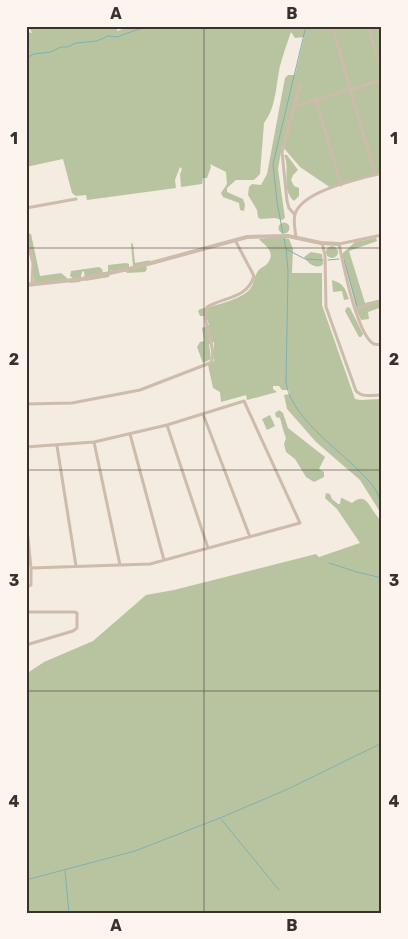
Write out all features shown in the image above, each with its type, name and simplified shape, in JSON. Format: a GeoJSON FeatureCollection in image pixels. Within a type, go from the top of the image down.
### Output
{"type":"FeatureCollection","features":[{"type":"Feature","properties":{"kind":"street"},"geometry":{"type":"LineString","coordinates":[[332,26],[375,175]]}},
{"type":"Feature","properties":{"kind":"street"},"geometry":{"type":"LineString","coordinates":[[368,26],[382,73]]}},
{"type":"Feature","properties":{"kind":"street"},"geometry":{"type":"LineString","coordinates":[[294,106],[382,80]]}},
{"type":"Feature","properties":{"kind":"street"},"geometry":{"type":"LineString","coordinates":[[295,215],[289,208],[286,198],[282,153],[300,84]]}},
{"type":"Feature","properties":{"kind":"street"},"geometry":{"type":"LineString","coordinates":[[316,100],[341,185]]}},
{"type":"Feature","properties":{"kind":"street"},"geometry":{"type":"LineString","coordinates":[[296,237],[295,215],[298,208],[306,200],[331,188],[382,173]]}},
{"type":"Feature","properties":{"kind":"street"},"geometry":{"type":"LineString","coordinates":[[26,208],[76,199]]}},
{"type":"Feature","properties":{"kind":"street"},"geometry":{"type":"LineString","coordinates":[[26,236],[33,263],[32,285]]}},
{"type":"Feature","properties":{"kind":"street"},"geometry":{"type":"LineString","coordinates":[[26,285],[82,279],[133,268],[176,258],[234,239],[268,236],[296,237],[321,243],[339,244],[382,236]]}},
{"type":"Feature","properties":{"kind":"street"},"geometry":{"type":"LineString","coordinates":[[26,404],[72,403],[140,390],[212,360],[213,354],[205,315],[207,307],[241,293],[250,286],[254,276],[234,239]]}},
{"type":"Feature","properties":{"kind":"street"},"geometry":{"type":"LineString","coordinates":[[321,243],[325,256],[326,307],[356,392],[366,396],[382,395]]}},
{"type":"Feature","properties":{"kind":"street"},"geometry":{"type":"LineString","coordinates":[[339,244],[355,309],[370,340],[374,343],[382,344]]}},
{"type":"Feature","properties":{"kind":"street"},"geometry":{"type":"LineString","coordinates":[[355,309],[382,301]]}},
{"type":"Feature","properties":{"kind":"street"},"geometry":{"type":"LineString","coordinates":[[26,447],[94,442],[167,425],[244,402],[300,521],[299,524],[146,564],[31,568]]}},
{"type":"Feature","properties":{"kind":"street"},"geometry":{"type":"LineString","coordinates":[[203,414],[250,537]]}},
{"type":"Feature","properties":{"kind":"street"},"geometry":{"type":"LineString","coordinates":[[167,425],[208,548]]}},
{"type":"Feature","properties":{"kind":"street"},"geometry":{"type":"LineString","coordinates":[[130,434],[164,560]]}},
{"type":"Feature","properties":{"kind":"street"},"geometry":{"type":"LineString","coordinates":[[94,442],[120,565]]}},
{"type":"Feature","properties":{"kind":"street"},"geometry":{"type":"LineString","coordinates":[[57,446],[76,566]]}},
{"type":"Feature","properties":{"kind":"street"},"geometry":{"type":"LineString","coordinates":[[26,519],[31,568],[31,585],[26,587]]}},
{"type":"Feature","properties":{"kind":"street"},"geometry":{"type":"LineString","coordinates":[[26,612],[74,612],[77,613],[77,628],[73,631],[26,645]]}},
{"type":"Feature","properties":{"kind":"green space"},"geometry":{"type":"Polygon","coordinates":[[[29,26],[128,26],[117,29],[117,31],[131,26],[382,26],[382,173],[331,188],[300,167],[282,146],[278,169],[285,218],[282,220],[275,218],[260,219],[258,217],[257,210],[248,195],[249,187],[252,184],[261,185],[267,174],[285,78],[288,75],[295,75],[304,37],[295,38],[291,32],[280,66],[271,110],[264,123],[260,174],[254,180],[236,180],[227,188],[227,192],[243,199],[244,211],[240,210],[239,203],[223,197],[221,193],[227,184],[226,172],[210,164],[211,167],[207,178],[203,178],[202,184],[181,187],[180,174],[182,169],[180,167],[175,180],[176,188],[87,200],[86,195],[76,196],[72,193],[63,159],[26,167],[26,27],[28,32],[32,33],[29,26]]]}},
{"type":"Feature","properties":{"kind":"green space"},"geometry":{"type":"Polygon","coordinates":[[[284,155],[287,155],[298,170],[291,180],[294,186],[299,188],[299,196],[294,201],[288,190],[287,167],[284,155]]]}},
{"type":"Feature","properties":{"kind":"green space"},"geometry":{"type":"Polygon","coordinates":[[[284,222],[290,228],[284,234],[278,228],[284,222]]]}},
{"type":"Feature","properties":{"kind":"green space"},"geometry":{"type":"Polygon","coordinates":[[[28,233],[31,234],[40,276],[61,273],[67,279],[34,282],[34,262],[28,233]]]}},
{"type":"Feature","properties":{"kind":"green space"},"geometry":{"type":"Polygon","coordinates":[[[278,237],[289,239],[293,249],[292,273],[322,273],[322,305],[355,399],[382,399],[382,515],[360,480],[316,442],[287,409],[284,395],[290,394],[289,390],[282,390],[279,386],[273,386],[273,389],[277,392],[247,400],[246,395],[221,402],[220,392],[213,388],[208,365],[214,361],[214,342],[209,344],[211,359],[203,363],[197,347],[200,342],[204,341],[202,328],[209,325],[206,316],[200,316],[198,311],[246,293],[250,289],[258,271],[267,264],[271,256],[269,250],[259,239],[278,237]]]}},
{"type":"Feature","properties":{"kind":"green space"},"geometry":{"type":"Polygon","coordinates":[[[376,238],[377,241],[349,251],[365,303],[382,299],[382,307],[368,312],[369,319],[361,320],[342,254],[355,242],[376,238]]]}},
{"type":"Feature","properties":{"kind":"green space"},"geometry":{"type":"Polygon","coordinates":[[[131,243],[133,244],[135,263],[150,260],[145,272],[127,273],[125,269],[111,270],[109,277],[85,281],[84,271],[82,272],[80,282],[69,283],[74,279],[70,276],[71,271],[99,267],[103,273],[108,272],[108,265],[126,263],[129,264],[129,269],[133,267],[131,243]]]}},
{"type":"Feature","properties":{"kind":"green space"},"geometry":{"type":"Polygon","coordinates":[[[330,246],[334,246],[338,252],[334,258],[330,258],[326,254],[326,250],[330,246]]]}},
{"type":"Feature","properties":{"kind":"green space"},"geometry":{"type":"Polygon","coordinates":[[[311,252],[322,254],[323,264],[321,266],[311,264],[304,257],[311,252]]]}},
{"type":"Feature","properties":{"kind":"green space"},"geometry":{"type":"Polygon","coordinates":[[[332,280],[343,287],[349,299],[344,300],[342,291],[333,292],[332,280]]]}},
{"type":"Feature","properties":{"kind":"green space"},"geometry":{"type":"Polygon","coordinates":[[[347,307],[350,308],[363,334],[361,337],[359,337],[345,311],[347,307]]]}},
{"type":"Feature","properties":{"kind":"green space"},"geometry":{"type":"Polygon","coordinates":[[[279,410],[283,413],[288,428],[325,457],[319,469],[324,472],[324,477],[314,482],[306,477],[295,459],[286,452],[284,444],[286,438],[280,418],[276,417],[275,413],[279,410]]]}},
{"type":"Feature","properties":{"kind":"green space"},"geometry":{"type":"Polygon","coordinates":[[[270,415],[275,426],[267,430],[262,419],[270,415]]]}},
{"type":"Feature","properties":{"kind":"green space"},"geometry":{"type":"Polygon","coordinates":[[[326,493],[330,494],[332,499],[338,504],[340,504],[341,498],[352,503],[358,499],[364,499],[382,523],[382,913],[26,913],[26,674],[44,662],[93,641],[146,595],[174,590],[316,554],[319,557],[360,543],[337,509],[325,498],[326,493]]]}},
{"type":"Feature","properties":{"kind":"waterway"},"geometry":{"type":"LineString","coordinates":[[26,58],[34,54],[51,52],[76,43],[97,41],[108,36],[117,37],[139,29],[156,26]]}},
{"type":"Feature","properties":{"kind":"waterway"},"geometry":{"type":"LineString","coordinates":[[283,234],[273,164],[306,26]]}},
{"type":"Feature","properties":{"kind":"waterway"},"geometry":{"type":"LineString","coordinates":[[284,238],[286,249],[305,259],[323,260]]}},
{"type":"Feature","properties":{"kind":"waterway"},"geometry":{"type":"LineString","coordinates":[[286,249],[288,271],[286,383],[291,398],[310,425],[373,486],[382,503]]}},
{"type":"Feature","properties":{"kind":"waterway"},"geometry":{"type":"LineString","coordinates":[[328,260],[339,259]]}},
{"type":"Feature","properties":{"kind":"waterway"},"geometry":{"type":"LineString","coordinates":[[344,260],[357,306]]}},
{"type":"Feature","properties":{"kind":"waterway"},"geometry":{"type":"LineString","coordinates":[[329,563],[382,578]]}},
{"type":"Feature","properties":{"kind":"waterway"},"geometry":{"type":"LineString","coordinates":[[26,880],[135,851],[288,789],[382,743]]}},
{"type":"Feature","properties":{"kind":"waterway"},"geometry":{"type":"LineString","coordinates":[[221,819],[279,890]]}},
{"type":"Feature","properties":{"kind":"waterway"},"geometry":{"type":"LineString","coordinates":[[65,871],[69,913]]}}]}
